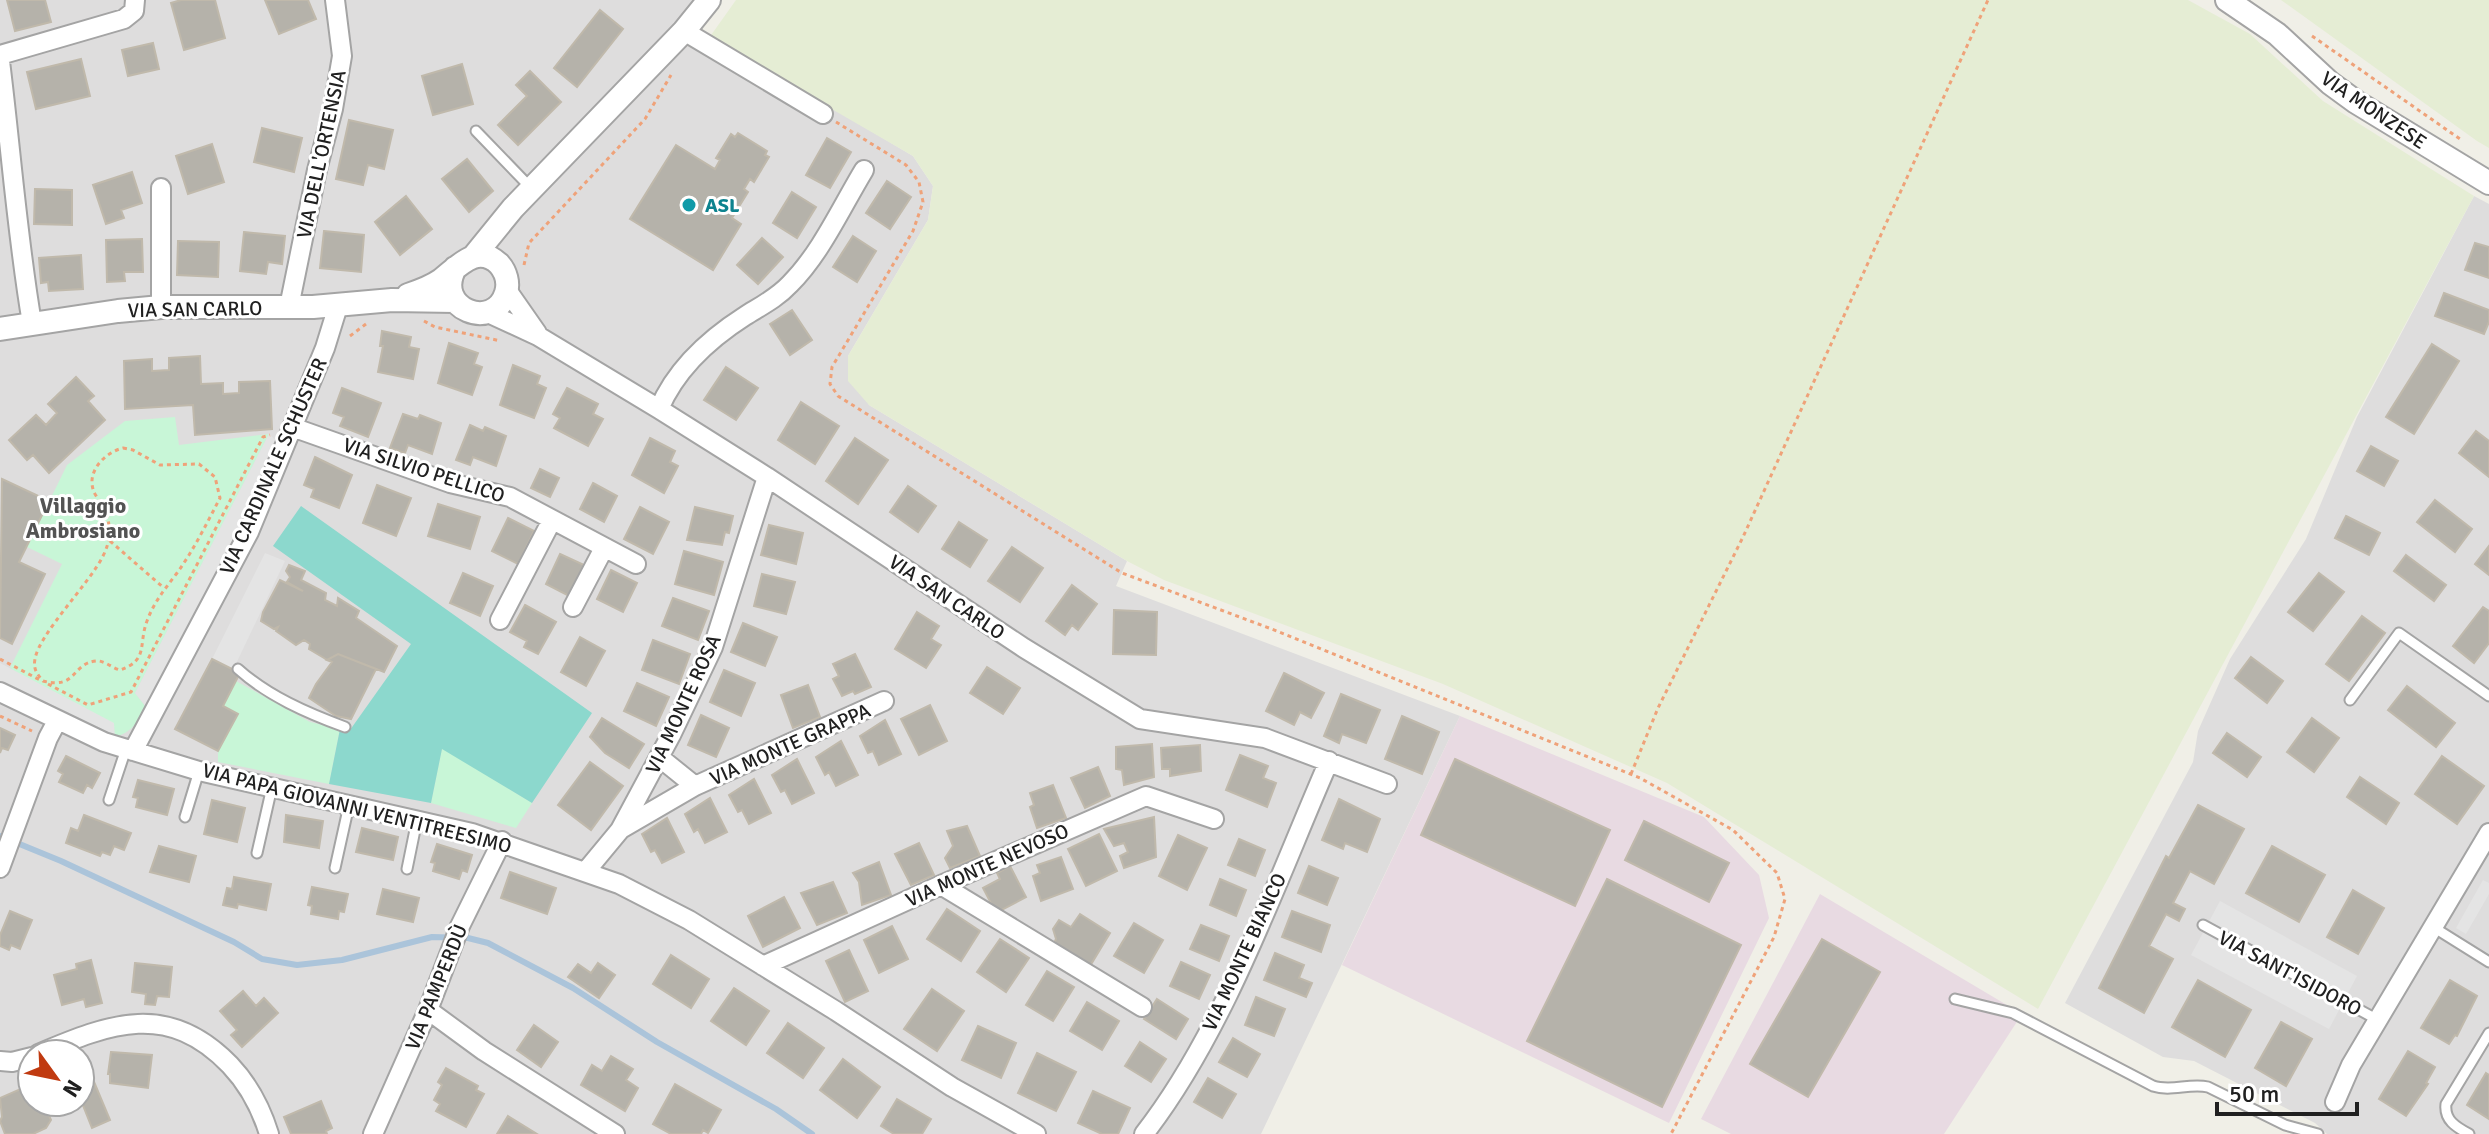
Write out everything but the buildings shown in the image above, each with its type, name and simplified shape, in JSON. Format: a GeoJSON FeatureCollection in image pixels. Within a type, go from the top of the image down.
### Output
{"type":"FeatureCollection","features":[{"type":"Feature","properties":{"kind":"street","name":"VIA DELL'ORTENSIA"},"geometry":{"type":"LineString","coordinates":[[289,307],[342,56],[335,0]]}},
{"type":"Feature","properties":{"kind":"street","name":"VIA SAN CARLO"},"geometry":{"type":"LineString","coordinates":[[392,300],[427,289],[475,262],[503,219],[684,31],[709,0]]}},
{"type":"Feature","properties":{"kind":"street","name":"VIA MONZESE"},"geometry":{"type":"LineString","coordinates":[[2227,0],[2269,27],[2330,83],[2356,102],[2489,183]]}},
{"type":"Feature","properties":{"kind":"street"},"geometry":{"type":"LineString","coordinates":[[32,323],[21,260],[0,58],[133,8]]}},
{"type":"Feature","properties":{"kind":"street"},"geometry":{"type":"LineString","coordinates":[[684,31],[823,114]]}},
{"type":"Feature","properties":{"kind":"street"},"geometry":{"type":"LineString","coordinates":[[659,409],[678,375],[701,350],[731,325],[782,292],[798,276],[864,170]]}},
{"type":"Feature","properties":{"kind":"street"},"geometry":{"type":"LineString","coordinates":[[161,188],[161,307]]}},
{"type":"Feature","properties":{"kind":"street"},"geometry":{"type":"LineString","coordinates":[[475,262],[505,274],[507,290],[499,304],[486,312],[469,311],[455,301],[450,284],[475,262]]}},
{"type":"Feature","properties":{"kind":"street","name":"VIA SAN CARLO"},"geometry":{"type":"LineString","coordinates":[[507,290],[538,336]]}},
{"type":"Feature","properties":{"kind":"street","name":"VIA SAN CARLO"},"geometry":{"type":"LineString","coordinates":[[0,329],[161,307],[289,307],[392,300],[455,301]]}},
{"type":"Feature","properties":{"kind":"street","name":"VIA CARDINALE SCHUSTER"},"geometry":{"type":"LineString","coordinates":[[130,750],[249,532],[325,348],[338,306]]}},
{"type":"Feature","properties":{"kind":"street","name":"VIA SAN CARLO"},"geometry":{"type":"LineString","coordinates":[[486,312],[538,336],[659,409],[1024,648],[1140,719],[1265,738],[1387,784]]}},
{"type":"Feature","properties":{"kind":"street","name":"VIA SILVIO PELLICO"},"geometry":{"type":"LineString","coordinates":[[292,427],[450,483],[510,497],[636,564]]}},
{"type":"Feature","properties":{"kind":"street","name":"VIA MONTE ROSA"},"geometry":{"type":"LineString","coordinates":[[586,871],[620,830],[713,647],[767,477]]}},
{"type":"Feature","properties":{"kind":"street"},"geometry":{"type":"LineString","coordinates":[[500,620],[552,520]]}},
{"type":"Feature","properties":{"kind":"street"},"geometry":{"type":"LineString","coordinates":[[573,607],[604,548]]}},
{"type":"Feature","properties":{"kind":"street","name":"VIA PAPA GIOVANNI VENTITREESIMO"},"geometry":{"type":"LineString","coordinates":[[0,692],[104,742],[130,750],[199,771],[502,841],[586,871],[650,899],[763,966],[952,1087],[1036,1134]]}},
{"type":"Feature","properties":{"kind":"street","name":"VIA MONTE GRAPPA"},"geometry":{"type":"LineString","coordinates":[[620,830],[695,786],[884,701]]}},
{"type":"Feature","properties":{"kind":"street"},"geometry":{"type":"LineString","coordinates":[[3,861],[57,721]]}},
{"type":"Feature","properties":{"kind":"street","name":"VIA MONTE GRAPPA"},"geometry":{"type":"LineString","coordinates":[[659,757],[695,786]]}},
{"type":"Feature","properties":{"kind":"street","name":"VIA MONTE BIANCO"},"geometry":{"type":"LineString","coordinates":[[1144,1134],[1178,1084],[1224,1000],[1329,761]]}},
{"type":"Feature","properties":{"kind":"street","name":"VIA MONTE NEVOSO"},"geometry":{"type":"LineString","coordinates":[[763,966],[1146,796],[1214,819]]}},
{"type":"Feature","properties":{"kind":"street","name":"VIA SANT'ISIDORO"},"geometry":{"type":"LineString","coordinates":[[2335,1102],[2347,1073],[2489,833]]}},
{"type":"Feature","properties":{"kind":"street","name":"VIA PAMPERDÙ"},"geometry":{"type":"LineString","coordinates":[[373,1134],[428,1010],[460,926],[502,841]]}},
{"type":"Feature","properties":{"kind":"street"},"geometry":{"type":"LineString","coordinates":[[941,885],[1142,1007]]}},
{"type":"Feature","properties":{"kind":"street"},"geometry":{"type":"LineString","coordinates":[[428,1010],[484,1051],[615,1134]]}},
{"type":"Feature","properties":{"kind":"street"},"geometry":{"type":"LineString","coordinates":[[76,1038],[113,1027],[146,1024],[186,1031],[213,1048],[246,1082],[262,1112],[269,1134]]}},
{"type":"Feature","properties":{"kind":"lane"},"geometry":{"type":"LineString","coordinates":[[476,131],[528,193]]}},
{"type":"Feature","properties":{"kind":"lane"},"geometry":{"type":"LineString","coordinates":[[2350,700],[2399,633],[2489,696]]}},
{"type":"Feature","properties":{"kind":"lane"},"geometry":{"type":"LineString","coordinates":[[238,669],[256,685],[311,715],[345,727]]}},
{"type":"Feature","properties":{"kind":"lane"},"geometry":{"type":"LineString","coordinates":[[109,800],[130,750]]}},
{"type":"Feature","properties":{"kind":"lane"},"geometry":{"type":"LineString","coordinates":[[185,817],[199,771]]}},
{"type":"Feature","properties":{"kind":"lane"},"geometry":{"type":"LineString","coordinates":[[257,853],[272,787]]}},
{"type":"Feature","properties":{"kind":"lane"},"geometry":{"type":"LineString","coordinates":[[335,868],[349,804]]}},
{"type":"Feature","properties":{"kind":"lane"},"geometry":{"type":"LineString","coordinates":[[407,869],[417,820]]}},
{"type":"Feature","properties":{"kind":"lane","name":"VIA SANT'ISIDORO"},"geometry":{"type":"LineString","coordinates":[[2203,925],[2378,1020]]}},
{"type":"Feature","properties":{"kind":"lane"},"geometry":{"type":"LineString","coordinates":[[2433,927],[2489,962]]}},
{"type":"Feature","properties":{"kind":"lane"},"geometry":{"type":"LineString","coordinates":[[1955,999],[2013,1013],[2161,1089],[2196,1084],[2208,1087],[2285,1125],[2318,1134]]}},
{"type":"Feature","properties":{"kind":"lane"},"geometry":{"type":"LineString","coordinates":[[2469,1134],[2449,1120],[2445,1113],[2446,1104],[2489,1033]]}},
{"type":"Feature","properties":{"kind":"path"},"geometry":{"type":"LineString","coordinates":[[1631,775],[1658,708],[1743,537],[1988,0]]}},
{"type":"Feature","properties":{"kind":"path"},"geometry":{"type":"LineString","coordinates":[[2309,35],[2460,139]]}},
{"type":"Feature","properties":{"kind":"path"},"geometry":{"type":"LineString","coordinates":[[527,274],[524,257],[529,243],[645,119],[672,74]]}},
{"type":"Feature","properties":{"kind":"path"},"geometry":{"type":"LineString","coordinates":[[823,114],[906,165],[916,176],[923,195],[913,231],[832,367],[830,384],[838,396],[1122,573],[1269,628],[1631,775],[1733,830],[1777,873],[1785,899],[1774,937],[1671,1134]]}},
{"type":"Feature","properties":{"kind":"path"},"geometry":{"type":"LineString","coordinates":[[421,319],[435,327],[511,343]]}},
{"type":"Feature","properties":{"kind":"path"},"geometry":{"type":"LineString","coordinates":[[341,344],[369,322]]}},
{"type":"Feature","properties":{"kind":"path"},"geometry":{"type":"LineString","coordinates":[[0,659],[88,705],[131,692],[263,437],[292,427]]}},
{"type":"Feature","properties":{"kind":"path"},"geometry":{"type":"LineString","coordinates":[[123,448],[133,450],[160,465],[199,464],[215,477],[220,498],[177,573],[164,588],[150,611],[143,633],[141,656],[135,665],[120,670],[101,661],[92,661],[57,685],[43,681],[35,671],[35,657],[99,565],[110,541],[107,512],[94,492],[92,482],[102,458],[112,451],[123,448]]}},
{"type":"Feature","properties":{"kind":"path"},"geometry":{"type":"LineString","coordinates":[[110,541],[164,588]]}},
{"type":"Feature","properties":{"kind":"path"},"geometry":{"type":"LineString","coordinates":[[135,665],[141,671]]}},
{"type":"Feature","properties":{"kind":"path"},"geometry":{"type":"LineString","coordinates":[[0,716],[36,733]]}},
{"type":"Feature","properties":{"kind":"shaded area"},"geometry":{"type":"Polygon","coordinates":[[[0,0],[703,0],[687,22],[913,156],[933,186],[928,220],[848,356],[869,405],[1127,561],[1116,586],[1460,716],[1261,1134],[0,1134],[0,0]]]}},
{"type":"Feature","properties":{"kind":"shaded area"},"geometry":{"type":"Polygon","coordinates":[[[2474,196],[2489,204],[2489,1134],[2327,1134],[2315,1123],[2194,1061],[2163,1057],[2065,1003],[2193,762],[2198,731],[2230,659],[2306,539],[2357,417],[2474,196]]]}},
{"type":"Feature","properties":{"kind":"shaded area"},"geometry":{"type":"Polygon","coordinates":[[[269,434],[281,445],[232,551],[146,707],[135,693],[269,434]]]}},
{"type":"Feature","properties":{"kind":"shaded area"},"geometry":{"type":"Polygon","coordinates":[[[301,506],[592,713],[532,803],[442,749],[431,803],[329,784],[340,729],[350,730],[411,644],[273,546],[301,506]]]}},
{"type":"Feature","properties":{"kind":"shaded area"},"geometry":{"type":"Polygon","coordinates":[[[265,553],[285,561],[233,670],[212,659],[265,553]]]}},
{"type":"Feature","properties":{"kind":"shaded area"},"geometry":{"type":"Polygon","coordinates":[[[0,663],[114,723],[115,737],[88,727],[0,682],[0,663]]]}},
{"type":"Feature","properties":{"kind":"shaded area"},"geometry":{"type":"Polygon","coordinates":[[[1460,716],[1704,817],[1759,875],[1769,918],[1669,1123],[1342,965],[1460,716]]]}},
{"type":"Feature","properties":{"kind":"shaded area"},"geometry":{"type":"Polygon","coordinates":[[[2483,880],[2489,883],[2489,894],[2466,934],[2456,928],[2483,880]]]}},
{"type":"Feature","properties":{"kind":"shaded area"},"geometry":{"type":"Polygon","coordinates":[[[1820,894],[2022,1014],[1944,1134],[1731,1134],[1701,1119],[1820,894]]]}},
{"type":"Feature","properties":{"kind":"shaded area"},"geometry":{"type":"Polygon","coordinates":[[[2220,901],[2357,976],[2329,1029],[2191,955],[2220,901]]]}},
{"type":"Feature","properties":{"kind":"green space"},"geometry":{"type":"Polygon","coordinates":[[[736,0],[2188,0],[2250,34],[2323,101],[2474,196],[2038,1009],[1667,783],[1443,684],[1164,580],[1127,561],[869,405],[848,381],[848,356],[928,220],[933,186],[913,156],[709,38],[736,0]]]}},
{"type":"Feature","properties":{"kind":"green space"},"geometry":{"type":"Polygon","coordinates":[[[2281,0],[2489,0],[2489,148],[2477,141],[2281,0]]]}},
{"type":"Feature","properties":{"kind":"green space"},"geometry":{"type":"Polygon","coordinates":[[[175,417],[179,445],[269,434],[135,693],[146,707],[134,726],[115,737],[10,668],[62,564],[27,547],[67,465],[125,421],[175,417]]]}},
{"type":"Feature","properties":{"kind":"green space"},"geometry":{"type":"Polygon","coordinates":[[[236,681],[310,722],[340,729],[329,784],[218,762],[218,751],[238,714],[223,706],[236,681]]]}},
{"type":"Feature","properties":{"kind":"green space"},"geometry":{"type":"Polygon","coordinates":[[[442,748],[532,803],[516,828],[431,803],[442,748]]]}},
{"type":"Feature","properties":{"kind":"waterway"},"geometry":{"type":"LineString","coordinates":[[0,836],[234,942],[262,959],[297,965],[342,960],[432,937],[468,938],[488,943],[573,988],[657,1042],[776,1109],[812,1134]]}},
{"type":"Feature","properties":{"kind":"place","name":"ASL"},"geometry":{"type":"Point","coordinates":[689,205]}},
{"type":"Feature","properties":{"kind":"district","name":"Villaggio Ambrosiano"},"geometry":{"type":"Point","coordinates":[83,518]}}]}
